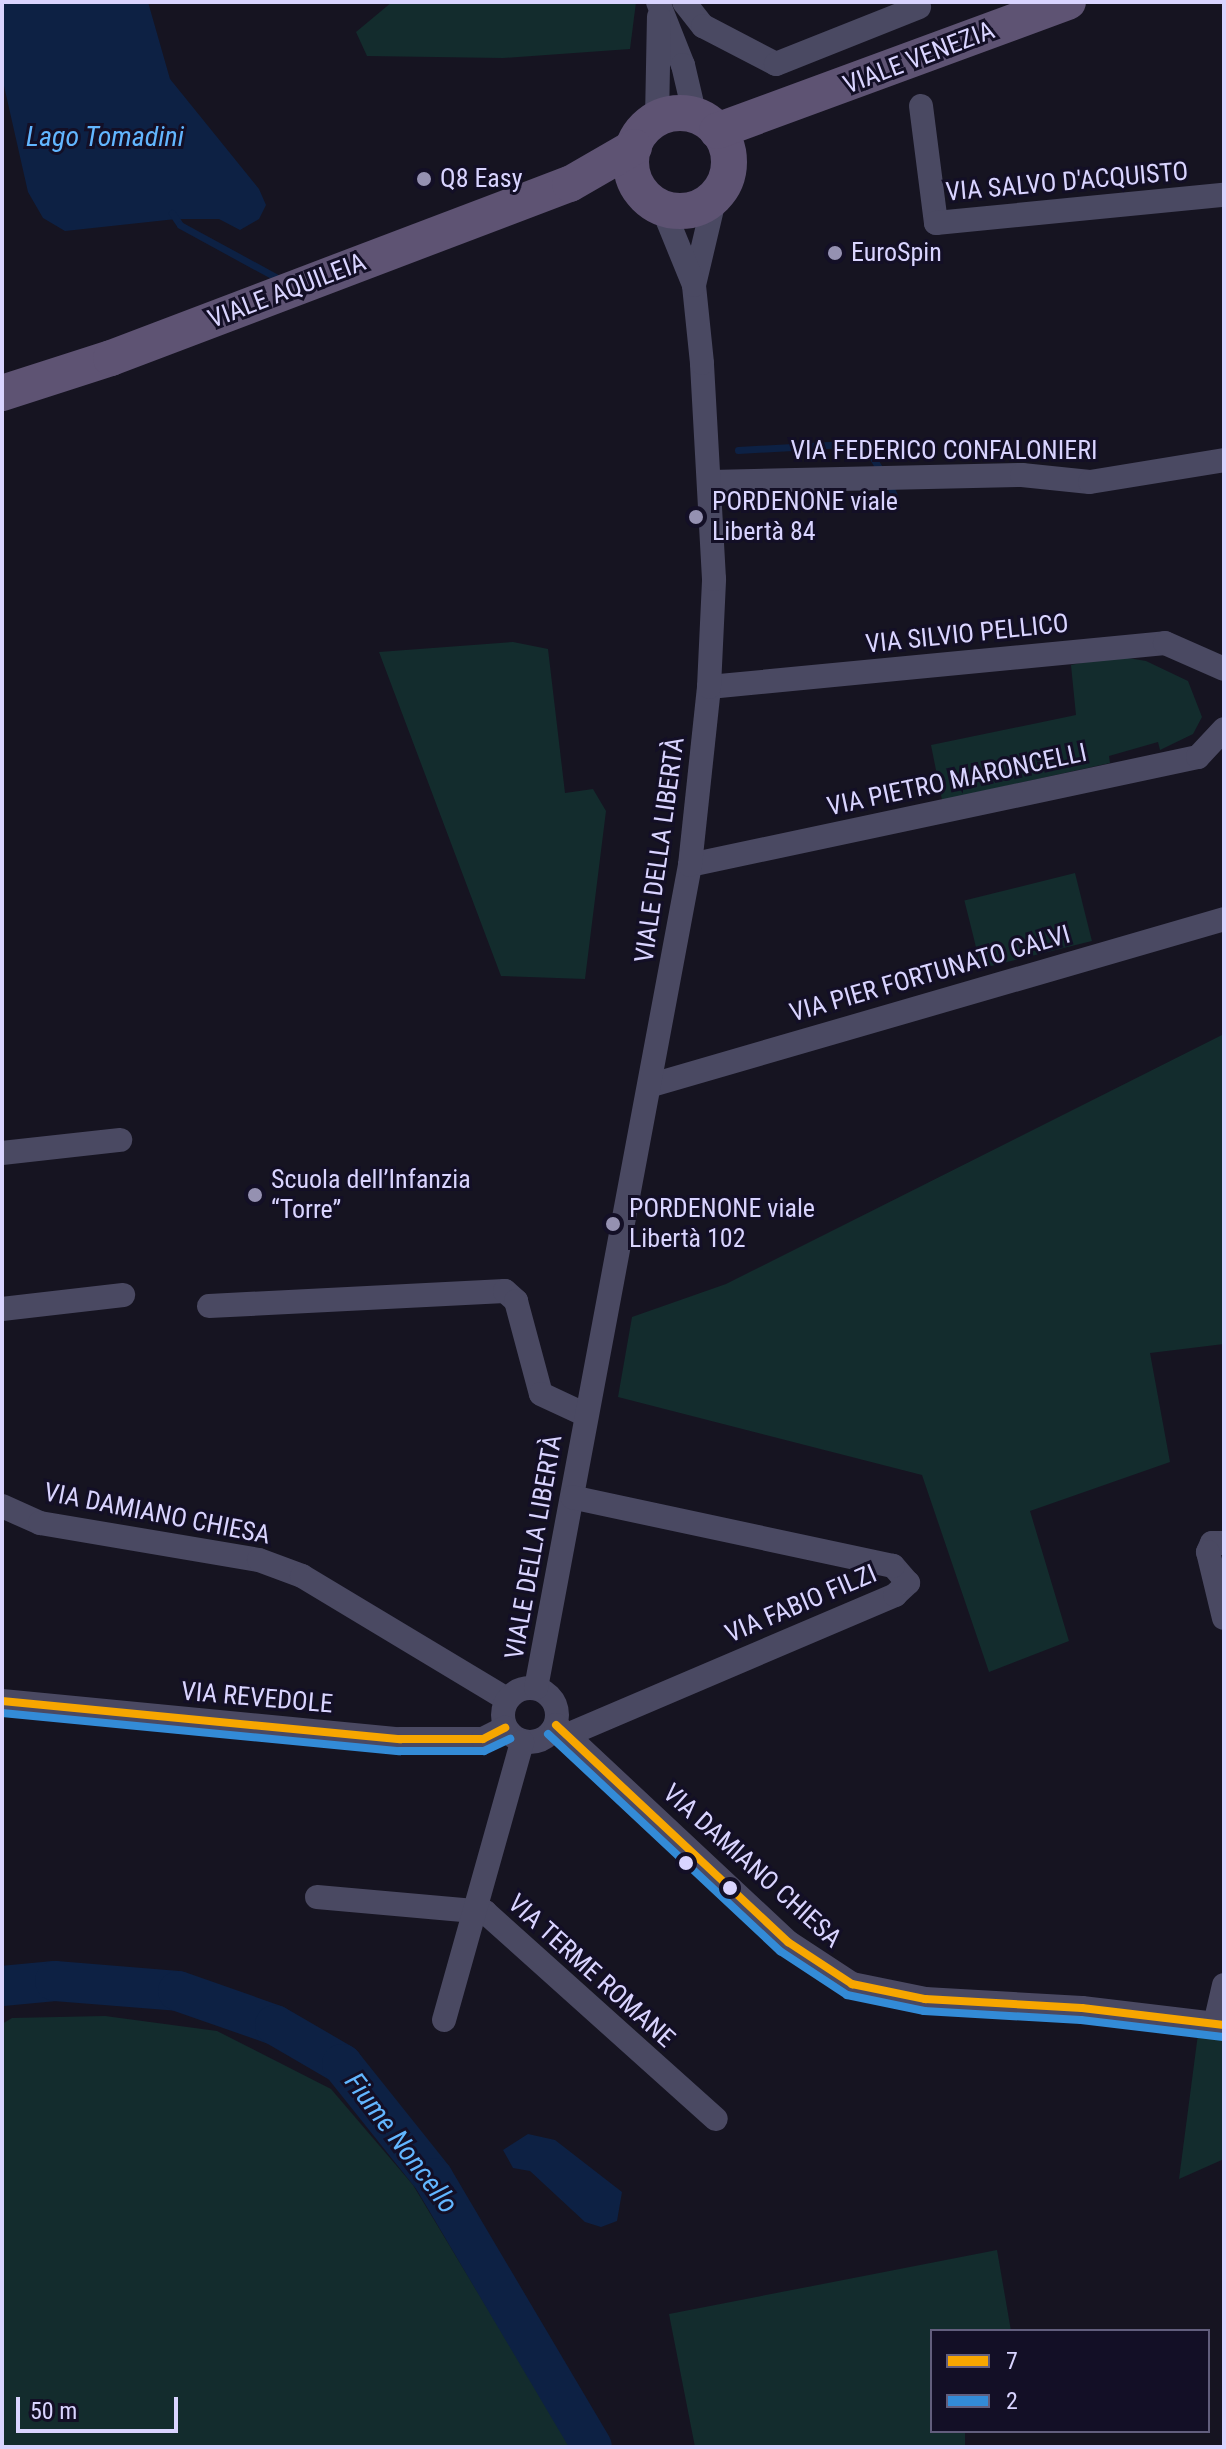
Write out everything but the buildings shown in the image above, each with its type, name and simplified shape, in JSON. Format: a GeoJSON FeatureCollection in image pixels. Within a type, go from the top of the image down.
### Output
{"type":"FeatureCollection","features":[{"type":"Feature","properties":{"kind":"main road","name":"VIALE VENEZIA"},"geometry":{"type":"LineString","coordinates":[[714,136],[1068,2]]}},
{"type":"Feature","properties":{"kind":"main road"},"geometry":{"type":"LineString","coordinates":[[570,184],[691,210],[715,196],[714,136],[657,119]]}},
{"type":"Feature","properties":{"kind":"main road","name":"VIALE AQUILEIA"},"geometry":{"type":"LineString","coordinates":[[2,393],[111,358],[570,184],[634,147],[657,119]]}},
{"type":"Feature","properties":{"kind":"main road"},"geometry":{"type":"LineString","coordinates":[[634,147],[631,169],[655,203]]}},
{"type":"Feature","properties":{"kind":"street"},"geometry":{"type":"LineString","coordinates":[[684,2],[703,26],[776,64],[919,7]]}},
{"type":"Feature","properties":{"kind":"street"},"geometry":{"type":"LineString","coordinates":[[657,119],[659,6]]}},
{"type":"Feature","properties":{"kind":"street"},"geometry":{"type":"LineString","coordinates":[[659,6],[714,136]]}},
{"type":"Feature","properties":{"kind":"street","name":"VIA SALVO D'ACQUISTO"},"geometry":{"type":"LineString","coordinates":[[921,106],[936,223],[1224,195]]}},
{"type":"Feature","properties":{"kind":"street","name":"VIALE DELLA LIBERTÀ"},"geometry":{"type":"LineString","coordinates":[[536,1688],[586,1415],[652,1085],[690,865],[709,687],[711,482],[694,285],[715,196]]}},
{"type":"Feature","properties":{"kind":"street","name":"VIALE DELLA LIBERTÀ"},"geometry":{"type":"LineString","coordinates":[[655,203],[694,285]]}},
{"type":"Feature","properties":{"kind":"street","name":"VIA FEDERICO CONFALONIERI"},"geometry":{"type":"LineString","coordinates":[[711,482],[1022,475],[1090,482],[1224,460]]}},
{"type":"Feature","properties":{"kind":"street","name":"VIA SILVIO PELLICO"},"geometry":{"type":"LineString","coordinates":[[709,687],[1165,643],[1224,669]]}},
{"type":"Feature","properties":{"kind":"street","name":"VIA PIETRO MARONCELLI"},"geometry":{"type":"LineString","coordinates":[[690,865],[1198,757],[1224,729]]}},
{"type":"Feature","properties":{"kind":"street","name":"VIA PIER FORTUNATO CALVI"},"geometry":{"type":"LineString","coordinates":[[652,1085],[1224,919]]}},
{"type":"Feature","properties":{"kind":"street"},"geometry":{"type":"LineString","coordinates":[[2,1153],[120,1140]]}},
{"type":"Feature","properties":{"kind":"street","name":"VIALE DELLA LIBERTÀ"},"geometry":{"type":"LineString","coordinates":[[209,1306],[505,1291],[516,1301],[541,1394],[586,1415]]}},
{"type":"Feature","properties":{"kind":"street"},"geometry":{"type":"LineString","coordinates":[[2,1309],[123,1295]]}},
{"type":"Feature","properties":{"kind":"street","name":"VIA FABIO FILZI"},"geometry":{"type":"LineString","coordinates":[[561,1730],[895,1595],[908,1583],[893,1566],[572,1497]]}},
{"type":"Feature","properties":{"kind":"street","name":"VIA DAMIANO CHIESA"},"geometry":{"type":"LineString","coordinates":[[2,1506],[40,1523],[259,1560],[302,1576],[507,1699]]}},
{"type":"Feature","properties":{"kind":"street"},"geometry":{"type":"LineString","coordinates":[[1224,1543],[1212,1543],[1208,1552],[1224,1618]]}},
{"type":"Feature","properties":{"kind":"street"},"geometry":{"type":"LineString","coordinates":[[444,2020],[475,1911],[513,1735],[507,1699],[518,1691],[536,1688],[555,1704],[561,1730],[542,1740],[513,1735]]}},
{"type":"Feature","properties":{"kind":"street","name":"VIA REVEDOLE"},"geometry":{"type":"LineString","coordinates":[[2,1701],[400,1739],[483,1739],[513,1735]]}},
{"type":"Feature","properties":{"kind":"street","name":"VIA DAMIANO CHIESA"},"geometry":{"type":"LineString","coordinates":[[561,1730],[788,1942],[852,1984],[925,1999],[1082,2008],[1220,2025]]}},
{"type":"Feature","properties":{"kind":"street","name":"VIA TERME ROMANE"},"geometry":{"type":"LineString","coordinates":[[317,1897],[475,1911],[496,1919],[716,2119]]}},
{"type":"Feature","properties":{"kind":"street"},"geometry":{"type":"LineString","coordinates":[[1220,2025],[1224,1985]]}},
{"type":"Feature","properties":{"kind":"green space"},"geometry":{"type":"Polygon","coordinates":[[[392,2],[636,2],[630,49],[503,58],[367,56],[356,32],[392,2]]]}},
{"type":"Feature","properties":{"kind":"green space"},"geometry":{"type":"Polygon","coordinates":[[[513,642],[548,649],[565,793],[593,789],[606,811],[585,979],[501,976],[379,652],[513,642]]]}},
{"type":"Feature","properties":{"kind":"green space"},"geometry":{"type":"Polygon","coordinates":[[[1116,656],[1146,661],[1188,681],[1202,717],[1193,734],[1160,750],[1158,742],[1109,756],[1110,763],[942,800],[931,745],[1076,715],[1071,665],[1116,656]]]}},
{"type":"Feature","properties":{"kind":"green space"},"geometry":{"type":"Polygon","coordinates":[[[1075,873],[1092,941],[981,968],[964,901],[1075,873]]]}},
{"type":"Feature","properties":{"kind":"green space"},"geometry":{"type":"Polygon","coordinates":[[[1224,1034],[1224,1344],[1150,1353],[1170,1462],[1030,1511],[1069,1641],[989,1672],[922,1475],[618,1397],[632,1317],[726,1284],[1224,1034]]]}},
{"type":"Feature","properties":{"kind":"green space"},"geometry":{"type":"Polygon","coordinates":[[[105,2016],[217,2031],[331,2089],[413,2185],[571,2447],[2,2447],[2,2024],[12,2018],[105,2016]]]}},
{"type":"Feature","properties":{"kind":"green space"},"geometry":{"type":"Polygon","coordinates":[[[1198,2034],[1224,2038],[1224,2159],[1179,2179],[1198,2034]]]}},
{"type":"Feature","properties":{"kind":"green space"},"geometry":{"type":"Polygon","coordinates":[[[997,2250],[1011,2329],[930,2329],[930,2433],[965,2433],[965,2447],[695,2447],[669,2314],[997,2250]]]}},
{"type":"Feature","properties":{"kind":"water","name":"Lago Tomadini"},"geometry":{"type":"Polygon","coordinates":[[[2,2],[148,2],[170,79],[259,189],[266,205],[259,219],[240,230],[219,219],[176,219],[65,231],[43,218],[28,192],[2,77],[2,2]]]}},
{"type":"Feature","properties":{"kind":"water"},"geometry":{"type":"Polygon","coordinates":[[[528,2134],[555,2140],[622,2192],[617,2221],[601,2227],[585,2222],[530,2171],[513,2168],[503,2150],[528,2134]]]}},
{"type":"Feature","properties":{"kind":"waterway"},"geometry":{"type":"LineString","coordinates":[[172,213],[180,225],[281,280]]}},
{"type":"Feature","properties":{"kind":"waterway"},"geometry":{"type":"LineString","coordinates":[[738,450],[864,443],[879,468]]}},
{"type":"Feature","properties":{"kind":"waterway"},"geometry":{"type":"LineString","coordinates":[[890,486],[895,498]]}},
{"type":"Feature","properties":{"kind":"waterway","name":"Fiume Noncello"},"geometry":{"type":"LineString","coordinates":[[2,1986],[55,1981],[178,1991],[275,2025],[342,2064],[433,2178],[592,2447]]}},
{"type":"Feature","properties":{"kind":"transit line","name":"7"},"geometry":{"type":"LineString","coordinates":[[2,1701],[400,1739],[483,1739],[505,1728]]}},
{"type":"Feature","properties":{"kind":"transit line","name":"2"},"geometry":{"type":"LineString","coordinates":[[2,1713],[399,1751],[484,1751],[510,1739]]}},
{"type":"Feature","properties":{"kind":"transit line","name":"7"},"geometry":{"type":"LineString","coordinates":[[556,1725],[788,1942],[852,1984],[925,1999],[1082,2008],[1224,2025]]}},
{"type":"Feature","properties":{"kind":"transit line","name":"2"},"geometry":{"type":"LineString","coordinates":[[548,1734],[780,1951],[847,1995],[924,2011],[1081,2020],[1223,2037]]}},
{"type":"Feature","properties":{"kind":"place","name":"Q8 Easy"},"geometry":{"type":"Point","coordinates":[424,179]}},
{"type":"Feature","properties":{"kind":"place","name":"EuroSpin"},"geometry":{"type":"Point","coordinates":[835,253]}},
{"type":"Feature","properties":{"kind":"place","name":"PORDENONE viale Libertà 84"},"geometry":{"type":"Point","coordinates":[696,517]}},
{"type":"Feature","properties":{"kind":"place","name":"Scuola dell’Infanzia “Torre”"},"geometry":{"type":"Point","coordinates":[255,1195]}},
{"type":"Feature","properties":{"kind":"place","name":"PORDENONE viale Libertà 102"},"geometry":{"type":"Point","coordinates":[613,1224]}}]}
